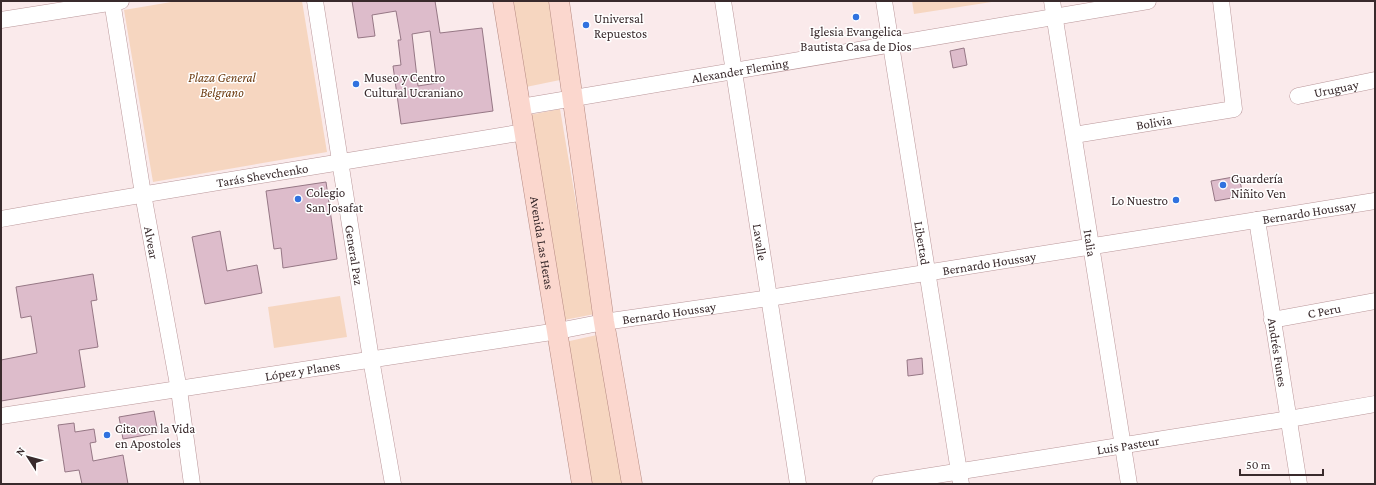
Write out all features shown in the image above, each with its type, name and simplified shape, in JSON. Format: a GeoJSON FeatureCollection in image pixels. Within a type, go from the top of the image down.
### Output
{"type":"FeatureCollection","features":[{"type":"Feature","properties":{"kind":"main road","name":"Avenida Las Heras"},"geometry":{"type":"LineString","coordinates":[[503,1],[582,484]]}},
{"type":"Feature","properties":{"kind":"main road"},"geometry":{"type":"LineString","coordinates":[[559,1],[604,322],[632,484]]}},
{"type":"Feature","properties":{"kind":"street","name":"General Paz"},"geometry":{"type":"LineString","coordinates":[[315,1],[371,360],[392,484]]}},
{"type":"Feature","properties":{"kind":"street","name":"Lavalle"},"geometry":{"type":"LineString","coordinates":[[722,1],[798,484]]}},
{"type":"Feature","properties":{"kind":"street","name":"Libertad"},"geometry":{"type":"LineString","coordinates":[[884,1],[960,478]]}},
{"type":"Feature","properties":{"kind":"street","name":"Alexander Fleming"},"geometry":{"type":"LineString","coordinates":[[521,107],[890,44],[1054,9],[1148,1]]}},
{"type":"Feature","properties":{"kind":"street","name":"Bolivia"},"geometry":{"type":"LineString","coordinates":[[1074,135],[1234,109],[1221,1]]}},
{"type":"Feature","properties":{"kind":"street"},"geometry":{"type":"LineString","coordinates":[[1,20],[115,2]]}},
{"type":"Feature","properties":{"kind":"street","name":"Alvear"},"geometry":{"type":"LineString","coordinates":[[115,2],[143,194],[179,390],[192,484]]}},
{"type":"Feature","properties":{"kind":"street","name":"Italia"},"geometry":{"type":"LineString","coordinates":[[1054,9],[1129,484]]}},
{"type":"Feature","properties":{"kind":"street","name":"Uruguay"},"geometry":{"type":"LineString","coordinates":[[1298,96],[1375,80]]}},
{"type":"Feature","properties":{"kind":"street","name":"Tarás Shevchenko"},"geometry":{"type":"LineString","coordinates":[[1,219],[143,194],[524,132]]}},
{"type":"Feature","properties":{"kind":"street","name":"Bernardo Houssay"},"geometry":{"type":"LineString","coordinates":[[604,322],[769,298],[1375,201]]}},
{"type":"Feature","properties":{"kind":"street","name":"Andrés Funes"},"geometry":{"type":"LineString","coordinates":[[1257,220],[1299,484]]}},
{"type":"Feature","properties":{"kind":"street","name":"C Peru"},"geometry":{"type":"LineString","coordinates":[[1272,320],[1375,301]]}},
{"type":"Feature","properties":{"kind":"street","name":"López y Planes"},"geometry":{"type":"LineString","coordinates":[[1,416],[558,331],[604,322]]}},
{"type":"Feature","properties":{"kind":"street","name":"Luis Pasteur"},"geometry":{"type":"LineString","coordinates":[[880,484],[960,478],[1123,446],[1375,404]]}},
{"type":"Feature","properties":{"kind":"green space","name":"Plaza General Belgrano"},"geometry":{"type":"Polygon","coordinates":[[[177,1],[302,1],[327,152],[153,182],[124,10],[177,1]]]}},
{"type":"Feature","properties":{"kind":"green space"},"geometry":{"type":"Polygon","coordinates":[[[512,1],[549,1],[560,80],[526,87],[512,1]]]}},
{"type":"Feature","properties":{"kind":"green space"},"geometry":{"type":"Polygon","coordinates":[[[912,1],[998,1],[914,14],[912,1]]]}},
{"type":"Feature","properties":{"kind":"green space"},"geometry":{"type":"Polygon","coordinates":[[[560,109],[595,314],[564,320],[529,115],[560,109]]]}},
{"type":"Feature","properties":{"kind":"green space"},"geometry":{"type":"Polygon","coordinates":[[[340,296],[347,337],[274,348],[268,307],[340,296]]]}},
{"type":"Feature","properties":{"kind":"green space"},"geometry":{"type":"Polygon","coordinates":[[[597,335],[625,484],[588,484],[565,342],[597,335]]]}},
{"type":"Feature","properties":{"kind":"building"},"geometry":{"type":"Polygon","coordinates":[[[352,1],[435,1],[440,33],[482,28],[493,111],[401,124],[393,66],[401,65],[398,40],[401,40],[396,11],[372,15],[375,36],[358,38],[352,1]],[[430,31],[412,34],[418,86],[437,83],[430,31]]]}},
{"type":"Feature","properties":{"kind":"building"},"geometry":{"type":"Polygon","coordinates":[[[964,48],[967,65],[953,68],[950,51],[964,48]]]}},
{"type":"Feature","properties":{"kind":"building"},"geometry":{"type":"Polygon","coordinates":[[[1239,176],[1243,196],[1215,201],[1211,181],[1239,176]]]}},
{"type":"Feature","properties":{"kind":"building"},"geometry":{"type":"Polygon","coordinates":[[[326,182],[337,259],[283,268],[281,248],[274,249],[266,191],[326,182]]]}},
{"type":"Feature","properties":{"kind":"building"},"geometry":{"type":"Polygon","coordinates":[[[220,231],[227,271],[257,265],[262,293],[205,304],[192,237],[220,231]]]}},
{"type":"Feature","properties":{"kind":"building"},"geometry":{"type":"Polygon","coordinates":[[[93,274],[97,300],[91,301],[98,347],[79,350],[85,387],[1,401],[1,360],[37,353],[31,316],[21,318],[16,287],[93,274]]]}},
{"type":"Feature","properties":{"kind":"building"},"geometry":{"type":"Polygon","coordinates":[[[922,358],[923,374],[908,376],[907,360],[922,358]]]}},
{"type":"Feature","properties":{"kind":"building"},"geometry":{"type":"Polygon","coordinates":[[[154,411],[158,433],[123,439],[119,417],[154,411]]]}},
{"type":"Feature","properties":{"kind":"building"},"geometry":{"type":"Polygon","coordinates":[[[74,423],[75,432],[94,429],[96,442],[90,443],[93,461],[123,455],[128,484],[82,484],[79,470],[65,472],[58,425],[74,423]]]}},
{"type":"Feature","properties":{"kind":"place","name":"Iglesia Evangelica Bautista Casa de Dios"},"geometry":{"type":"Point","coordinates":[856,17]}},
{"type":"Feature","properties":{"kind":"place","name":"Universal Repuestos"},"geometry":{"type":"Point","coordinates":[586,25]}},
{"type":"Feature","properties":{"kind":"place","name":"Museo y Centro Cultural Ucraniano"},"geometry":{"type":"Point","coordinates":[356,84]}},
{"type":"Feature","properties":{"kind":"place","name":"Guardería Niñito Ven"},"geometry":{"type":"Point","coordinates":[1223,185]}},
{"type":"Feature","properties":{"kind":"place","name":"Colegio San Josafat"},"geometry":{"type":"Point","coordinates":[298,199]}},
{"type":"Feature","properties":{"kind":"place","name":"Lo Nuestro"},"geometry":{"type":"Point","coordinates":[1176,200]}},
{"type":"Feature","properties":{"kind":"place","name":"Cita con la Vida en Apostoles"},"geometry":{"type":"Point","coordinates":[107,435]}}]}
